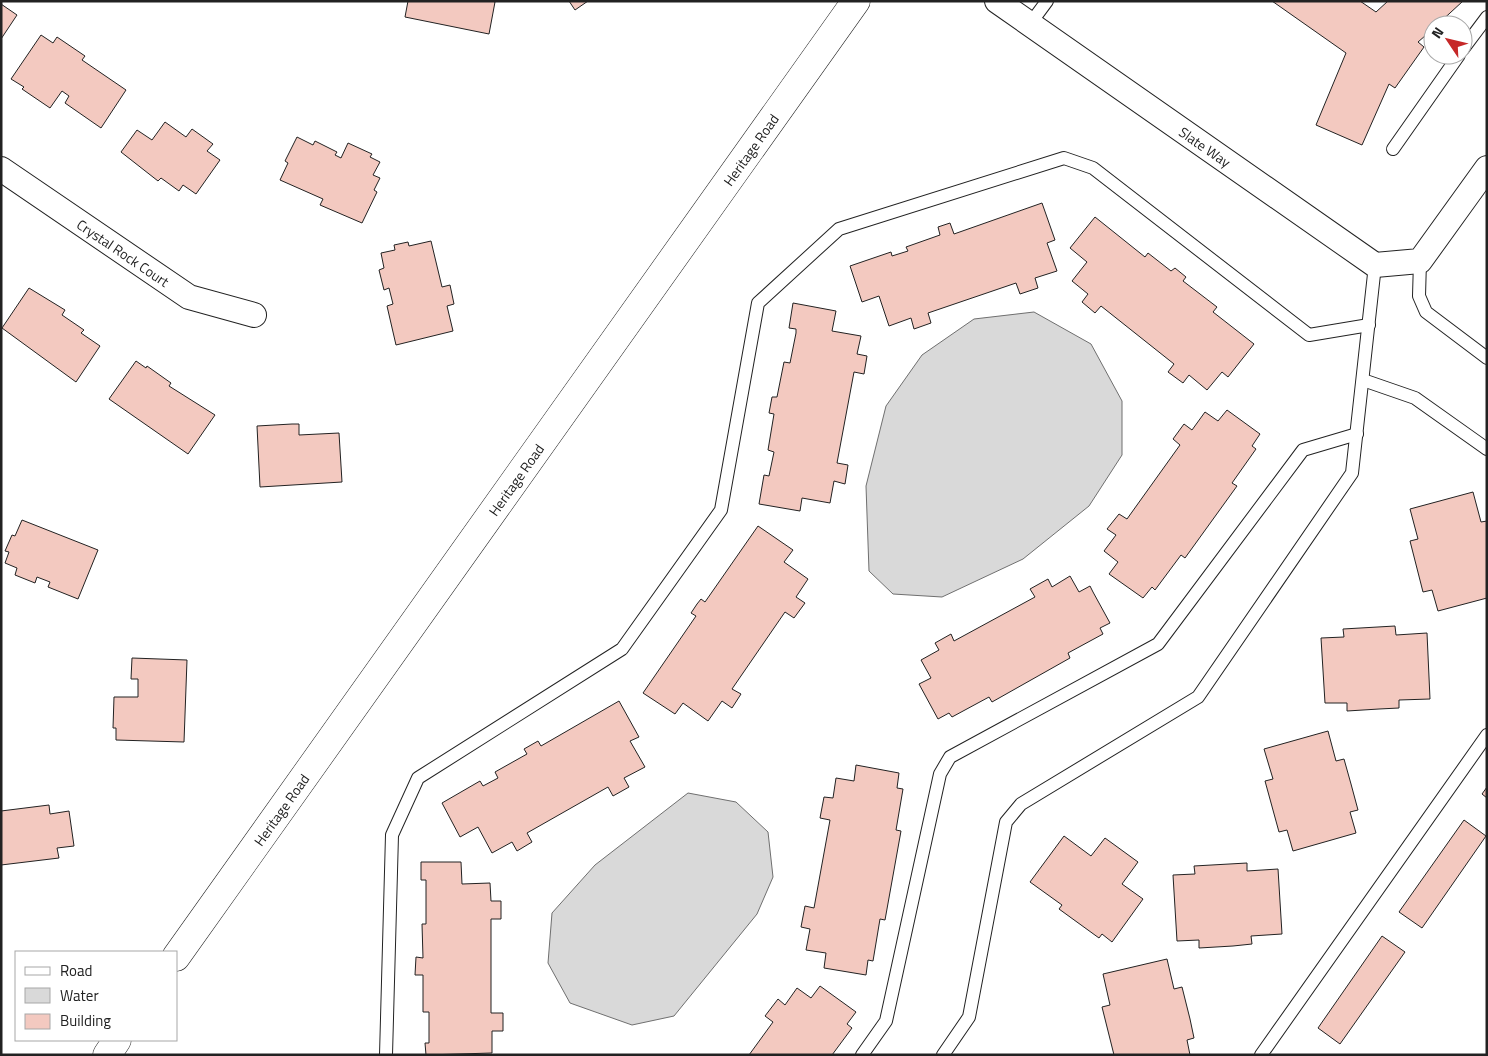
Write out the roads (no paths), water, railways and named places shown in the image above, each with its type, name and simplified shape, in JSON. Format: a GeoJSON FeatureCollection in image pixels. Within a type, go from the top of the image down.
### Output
{"type":"FeatureCollection","features":[{"type":"Feature","properties":{"kind":"main road","name":"Heritage Road"},"geometry":{"type":"LineString","coordinates":[[178,954],[856,1]]}},
{"type":"Feature","properties":{"kind":"main road"},"geometry":{"type":"LineString","coordinates":[[106,1055],[116,1041]]}},
{"type":"Feature","properties":{"kind":"street","name":"Slate Way"},"geometry":{"type":"LineString","coordinates":[[997,1],[1375,265]]}},
{"type":"Feature","properties":{"kind":"street"},"geometry":{"type":"LineString","coordinates":[[1375,265],[1420,261],[1487,168]]}},
{"type":"Feature","properties":{"kind":"street","name":"Crystal Rock Court"},"geometry":{"type":"LineString","coordinates":[[1,170],[188,297],[254,315]]}},
{"type":"Feature","properties":{"kind":"lane"},"geometry":{"type":"LineString","coordinates":[[1030,24],[1047,1]]}},
{"type":"Feature","properties":{"kind":"lane"},"geometry":{"type":"LineString","coordinates":[[1473,36],[1487,17]]}},
{"type":"Feature","properties":{"kind":"lane"},"geometry":{"type":"LineString","coordinates":[[1393,148],[1452,65]]}},
{"type":"Feature","properties":{"kind":"lane"},"geometry":{"type":"LineString","coordinates":[[386,1055],[392,835],[418,778],[622,649],[721,510],[758,302],[839,229],[1064,158],[1093,168],[1309,335],[1369,325]]}},
{"type":"Feature","properties":{"kind":"lane"},"geometry":{"type":"LineString","coordinates":[[1420,261],[1419,296],[1426,312],[1487,358]]}},
{"type":"Feature","properties":{"kind":"lane"},"geometry":{"type":"LineString","coordinates":[[943,1055],[969,1017],[1006,822],[1020,804],[1198,697],[1352,473],[1375,265]]}},
{"type":"Feature","properties":{"kind":"lane"},"geometry":{"type":"LineString","coordinates":[[1363,380],[1415,398],[1487,449]]}},
{"type":"Feature","properties":{"kind":"lane"},"geometry":{"type":"LineString","coordinates":[[862,1055],[886,1021],[940,774],[950,757],[1158,644],[1303,450],[1357,434]]}},
{"type":"Feature","properties":{"kind":"lane"},"geometry":{"type":"LineString","coordinates":[[1261,1055],[1487,735]]}},
{"type":"Feature","properties":{"kind":"water"},"geometry":{"type":"Polygon","coordinates":[[[1034,312],[1091,344],[1122,401],[1122,455],[1089,506],[1023,559],[942,597],[893,594],[869,571],[866,486],[886,406],[922,355],[974,319],[1034,312]]]}},
{"type":"Feature","properties":{"kind":"water"},"geometry":{"type":"Polygon","coordinates":[[[688,793],[736,802],[768,832],[773,877],[757,914],[674,1016],[632,1025],[570,1003],[548,963],[552,913],[595,865],[688,793]]]}}]}
